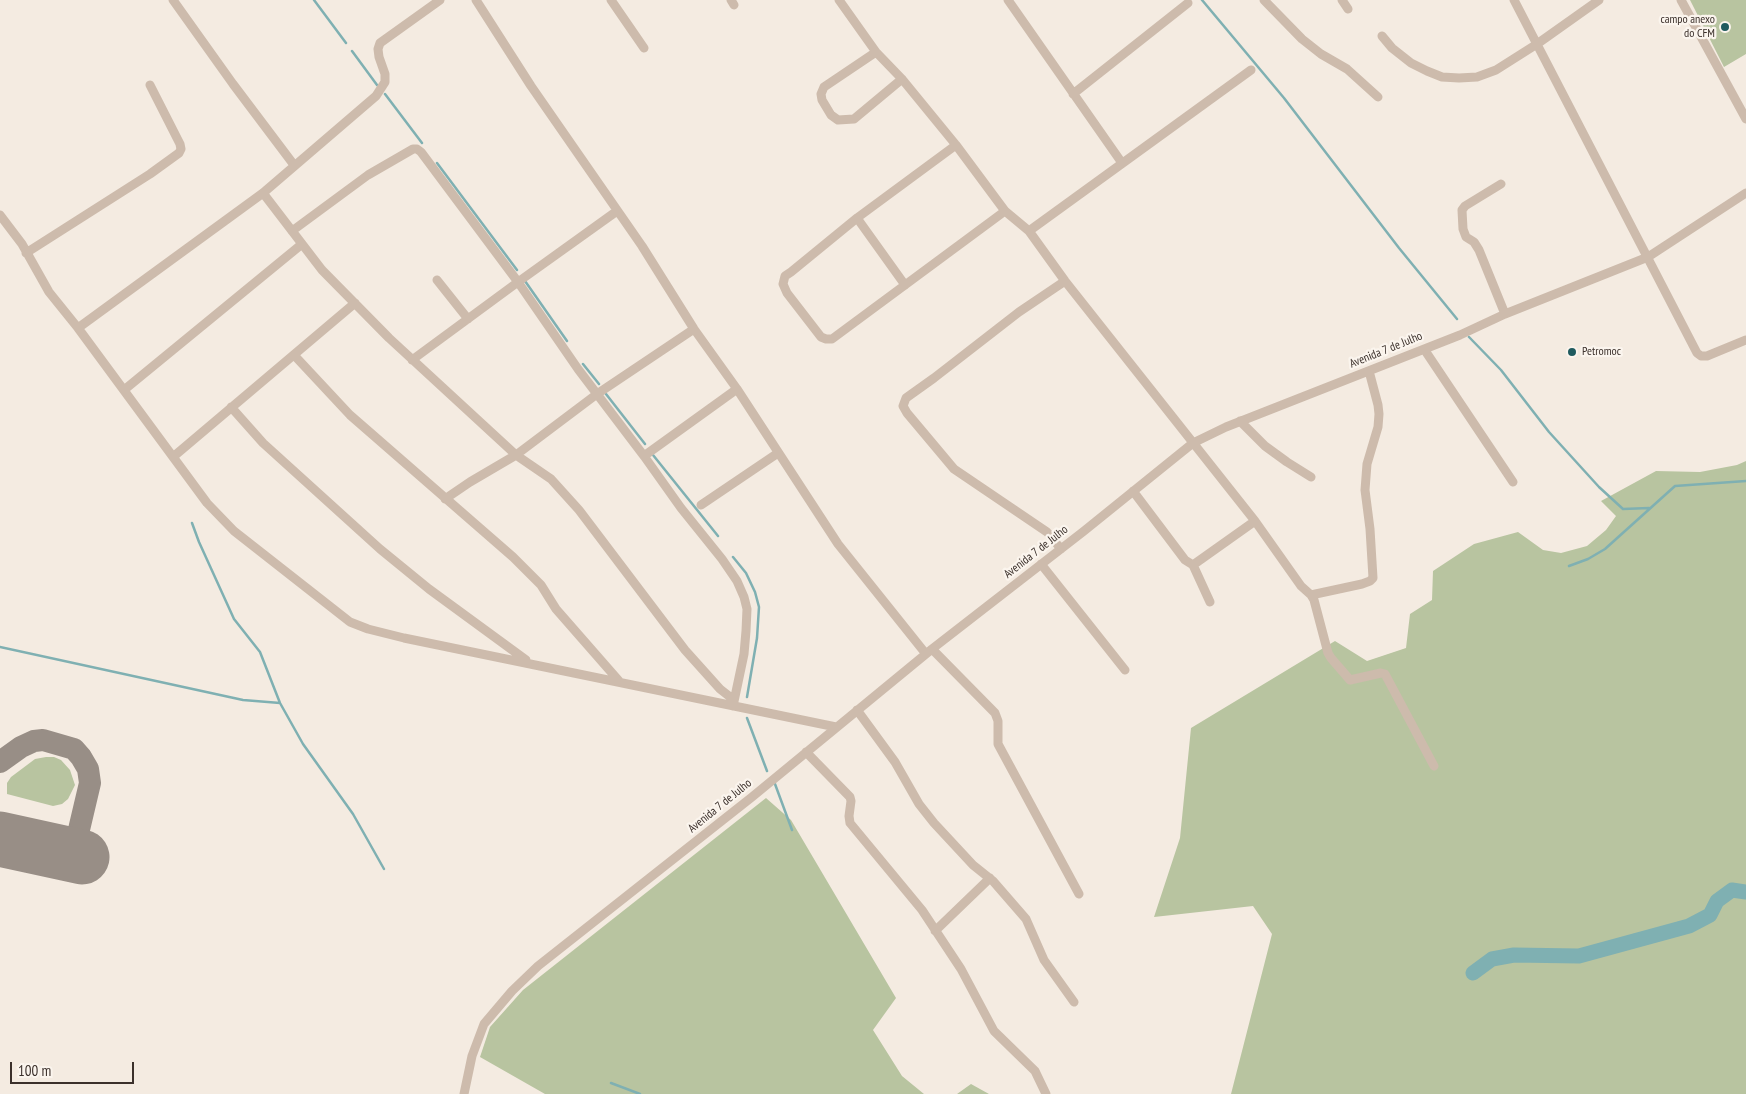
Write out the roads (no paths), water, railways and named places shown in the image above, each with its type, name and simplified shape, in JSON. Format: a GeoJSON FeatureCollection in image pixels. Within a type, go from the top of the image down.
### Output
{"type":"FeatureCollection","features":[{"type":"Feature","properties":{"kind":"street"},"geometry":{"type":"LineString","coordinates":[[173,0],[294,165]]}},
{"type":"Feature","properties":{"kind":"street"},"geometry":{"type":"LineString","coordinates":[[78,328],[263,193],[376,96],[383,86],[385,78],[378,50],[380,43],[440,0]]}},
{"type":"Feature","properties":{"kind":"street"},"geometry":{"type":"LineString","coordinates":[[476,0],[531,86],[642,246],[694,329],[737,389],[838,544],[929,651],[995,713],[998,721],[998,744],[1079,894]]}},
{"type":"Feature","properties":{"kind":"street"},"geometry":{"type":"LineString","coordinates":[[611,0],[644,48]]}},
{"type":"Feature","properties":{"kind":"street"},"geometry":{"type":"LineString","coordinates":[[839,0],[876,52],[902,79],[956,145],[1005,211],[1029,231],[1066,281],[1255,521],[1301,586],[1311,595],[1331,658],[1350,680],[1381,673],[1385,674],[1434,766]]}},
{"type":"Feature","properties":{"kind":"street"},"geometry":{"type":"LineString","coordinates":[[1008,0],[1122,163]]}},
{"type":"Feature","properties":{"kind":"street"},"geometry":{"type":"LineString","coordinates":[[1264,0],[1302,39],[1321,54],[1347,69],[1378,97]]}},
{"type":"Feature","properties":{"kind":"street"},"geometry":{"type":"LineString","coordinates":[[1342,0],[1348,9]]}},
{"type":"Feature","properties":{"kind":"street"},"geometry":{"type":"LineString","coordinates":[[1514,0],[1697,353],[1700,356],[1707,356],[1746,340]]}},
{"type":"Feature","properties":{"kind":"street"},"geometry":{"type":"LineString","coordinates":[[1382,36],[1392,48],[1411,63],[1442,77],[1477,77],[1496,70],[1537,44],[1599,0]]}},
{"type":"Feature","properties":{"kind":"street"},"geometry":{"type":"LineString","coordinates":[[1681,0],[1746,119]]}},
{"type":"Feature","properties":{"kind":"street"},"geometry":{"type":"LineString","coordinates":[[1073,94],[1188,3]]}},
{"type":"Feature","properties":{"kind":"street"},"geometry":{"type":"LineString","coordinates":[[876,52],[824,87],[821,94],[822,100],[831,115],[838,120],[854,119],[902,79]]}},
{"type":"Feature","properties":{"kind":"street"},"geometry":{"type":"LineString","coordinates":[[1029,231],[1252,70]]}},
{"type":"Feature","properties":{"kind":"street"},"geometry":{"type":"LineString","coordinates":[[26,253],[150,174],[179,153],[180,144],[150,85]]}},
{"type":"Feature","properties":{"kind":"street"},"geometry":{"type":"LineString","coordinates":[[956,145],[857,218],[785,276],[783,284],[786,293],[816,331],[826,339],[832,339],[1005,211]]}},
{"type":"Feature","properties":{"kind":"street"},"geometry":{"type":"LineString","coordinates":[[292,231],[368,175],[408,151],[417,149],[518,282],[597,394],[737,581],[747,609],[744,654],[734,703]]}},
{"type":"Feature","properties":{"kind":"street"},"geometry":{"type":"LineString","coordinates":[[1501,184],[1465,206],[1462,210],[1462,229],[1466,237],[1474,242],[1505,314]]}},
{"type":"Feature","properties":{"kind":"street"},"geometry":{"type":"LineString","coordinates":[[263,193],[322,270],[412,360],[516,455],[551,479],[564,493],[685,650],[734,703]]}},
{"type":"Feature","properties":{"kind":"street","name":"Avenida 7 de Julho"},"geometry":{"type":"LineString","coordinates":[[464,1094],[472,1056],[484,1024],[512,991],[538,966],[929,651],[1061,549],[1193,443],[1240,422],[1648,257],[1746,193]]}},
{"type":"Feature","properties":{"kind":"street"},"geometry":{"type":"LineString","coordinates":[[412,360],[617,211]]}},
{"type":"Feature","properties":{"kind":"street"},"geometry":{"type":"LineString","coordinates":[[0,214],[22,244],[48,292],[78,328],[207,503],[234,531],[350,622],[368,629],[404,638],[734,703],[836,727]]}},
{"type":"Feature","properties":{"kind":"street"},"geometry":{"type":"LineString","coordinates":[[857,218],[905,285]]}},
{"type":"Feature","properties":{"kind":"street"},"geometry":{"type":"LineString","coordinates":[[124,390],[302,244]]}},
{"type":"Feature","properties":{"kind":"street"},"geometry":{"type":"LineString","coordinates":[[436,280],[468,319]]}},
{"type":"Feature","properties":{"kind":"street"},"geometry":{"type":"LineString","coordinates":[[1061,549],[1047,532],[954,469],[903,406],[906,398],[1019,312],[1066,281]]}},
{"type":"Feature","properties":{"kind":"street"},"geometry":{"type":"LineString","coordinates":[[173,457],[355,303]]}},
{"type":"Feature","properties":{"kind":"street"},"geometry":{"type":"LineString","coordinates":[[445,499],[516,455],[597,394],[694,329]]}},
{"type":"Feature","properties":{"kind":"street"},"geometry":{"type":"LineString","coordinates":[[1424,349],[1513,482]]}},
{"type":"Feature","properties":{"kind":"street"},"geometry":{"type":"LineString","coordinates":[[294,355],[350,415],[513,557],[541,585],[556,609],[619,681]]}},
{"type":"Feature","properties":{"kind":"street"},"geometry":{"type":"LineString","coordinates":[[1311,595],[1362,584],[1373,578],[1370,529],[1364,490],[1367,464],[1378,427],[1379,414],[1368,371]]}},
{"type":"Feature","properties":{"kind":"street"},"geometry":{"type":"LineString","coordinates":[[644,456],[737,389]]}},
{"type":"Feature","properties":{"kind":"street"},"geometry":{"type":"LineString","coordinates":[[231,407],[269,449],[380,549],[429,590],[530,662]]}},
{"type":"Feature","properties":{"kind":"street"},"geometry":{"type":"LineString","coordinates":[[1240,422],[1265,446],[1311,477]]}},
{"type":"Feature","properties":{"kind":"street"},"geometry":{"type":"LineString","coordinates":[[701,504],[778,453]]}},
{"type":"Feature","properties":{"kind":"street"},"geometry":{"type":"LineString","coordinates":[[1133,491],[1160,524],[1185,560],[1193,565],[1210,602]]}},
{"type":"Feature","properties":{"kind":"street"},"geometry":{"type":"LineString","coordinates":[[1193,565],[1255,521]]}},
{"type":"Feature","properties":{"kind":"street"},"geometry":{"type":"LineString","coordinates":[[1041,564],[1125,670]]}},
{"type":"Feature","properties":{"kind":"street"},"geometry":{"type":"LineString","coordinates":[[857,710],[895,762],[919,804],[929,817],[973,865],[990,878],[1013,902],[1026,919],[1044,960],[1074,1002]]}},
{"type":"Feature","properties":{"kind":"street"},"geometry":{"type":"LineString","coordinates":[[806,752],[850,798],[850,823],[922,910],[969,982],[994,1031],[1035,1071],[1046,1094]]}},
{"type":"Feature","properties":{"kind":"street"},"geometry":{"type":"LineString","coordinates":[[935,930],[990,878]]}},
{"type":"Feature","properties":{"kind":"waterway"},"geometry":{"type":"LineString","coordinates":[[314,0],[346,43]]}},
{"type":"Feature","properties":{"kind":"waterway"},"geometry":{"type":"LineString","coordinates":[[1202,0],[1284,98],[1399,248],[1457,319]]}},
{"type":"Feature","properties":{"kind":"waterway"},"geometry":{"type":"LineString","coordinates":[[352,51],[377,85]]}},
{"type":"Feature","properties":{"kind":"waterway"},"geometry":{"type":"LineString","coordinates":[[385,94],[422,143]]}},
{"type":"Feature","properties":{"kind":"waterway"},"geometry":{"type":"LineString","coordinates":[[437,163],[517,270]]}},
{"type":"Feature","properties":{"kind":"waterway"},"geometry":{"type":"LineString","coordinates":[[525,281],[567,341]]}},
{"type":"Feature","properties":{"kind":"waterway"},"geometry":{"type":"LineString","coordinates":[[1469,337],[1501,370],[1549,432],[1599,487],[1623,509],[1649,508]]}},
{"type":"Feature","properties":{"kind":"waterway"},"geometry":{"type":"LineString","coordinates":[[583,364],[599,384]]}},
{"type":"Feature","properties":{"kind":"waterway"},"geometry":{"type":"LineString","coordinates":[[606,394],[645,444]]}},
{"type":"Feature","properties":{"kind":"waterway"},"geometry":{"type":"LineString","coordinates":[[653,455],[718,536]]}},
{"type":"Feature","properties":{"kind":"waterway"},"geometry":{"type":"LineString","coordinates":[[1569,566],[1588,559],[1605,549],[1675,486],[1746,481]]}},
{"type":"Feature","properties":{"kind":"waterway"},"geometry":{"type":"LineString","coordinates":[[192,523],[234,619],[260,652],[280,703],[303,744],[353,814],[384,869]]}},
{"type":"Feature","properties":{"kind":"waterway"},"geometry":{"type":"LineString","coordinates":[[733,557],[746,573],[755,592],[759,607],[757,638],[747,697]]}},
{"type":"Feature","properties":{"kind":"waterway"},"geometry":{"type":"LineString","coordinates":[[0,647],[243,700],[280,703]]}},
{"type":"Feature","properties":{"kind":"waterway"},"geometry":{"type":"LineString","coordinates":[[747,718],[767,771]]}},
{"type":"Feature","properties":{"kind":"waterway"},"geometry":{"type":"LineString","coordinates":[[775,784],[792,830]]}},
{"type":"Feature","properties":{"kind":"waterway"},"geometry":{"type":"LineString","coordinates":[[1473,973],[1492,959],[1514,955],[1579,956],[1689,926],[1710,915],[1717,901],[1732,890],[1746,892]]}},
{"type":"Feature","properties":{"kind":"waterway"},"geometry":{"type":"LineString","coordinates":[[611,1083],[640,1094]]}},
{"type":"Feature","properties":{"kind":"place","name":"campo anexo do CFM"},"geometry":{"type":"Point","coordinates":[1725,27]}},
{"type":"Feature","properties":{"kind":"place","name":"Petromoc"},"geometry":{"type":"Point","coordinates":[1572,352]}}]}
